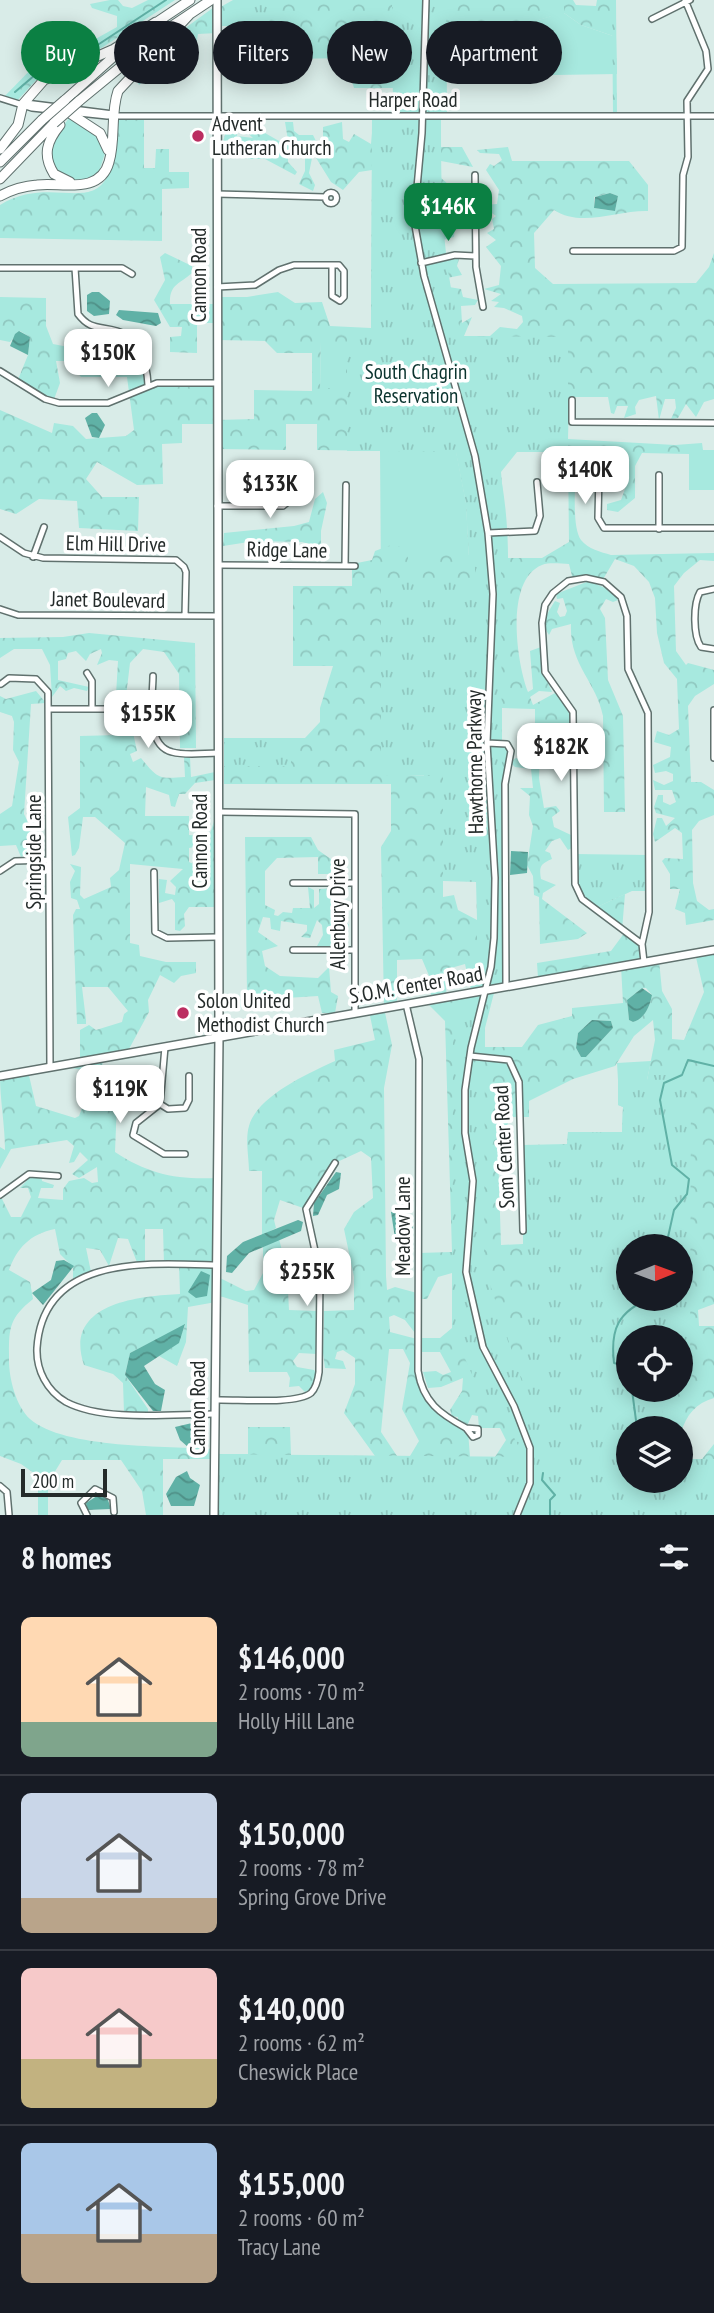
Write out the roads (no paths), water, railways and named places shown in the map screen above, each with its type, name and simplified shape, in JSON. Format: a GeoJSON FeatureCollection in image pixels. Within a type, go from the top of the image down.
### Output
{"type":"FeatureCollection","features":[{"type":"Feature","properties":{"kind":"highway"},"geometry":{"type":"LineString","coordinates":[[158,21],[190,0]]}},
{"type":"Feature","properties":{"kind":"highway"},"geometry":{"type":"LineString","coordinates":[[0,179],[96,87],[190,14],[212,1]]}},
{"type":"Feature","properties":{"kind":"highway"},"geometry":{"type":"LineString","coordinates":[[0,196],[27,186],[79,185],[99,178],[109,163],[118,90],[190,14]]}},
{"type":"Feature","properties":{"kind":"highway"},"geometry":{"type":"LineString","coordinates":[[0,149],[19,125],[23,104],[52,75],[114,49]]}},
{"type":"Feature","properties":{"kind":"highway"},"geometry":{"type":"LineString","coordinates":[[0,162],[42,120],[114,58]]}},
{"type":"Feature","properties":{"kind":"highway"},"geometry":{"type":"LineString","coordinates":[[57,124],[48,145],[49,165],[54,173],[73,182],[96,176],[107,157],[105,140],[93,126],[68,112]]}},
{"type":"Feature","properties":{"kind":"main road","name":"Cannon Road"},"geometry":{"type":"LineString","coordinates":[[212,1],[218,115],[219,812],[214,1515]]}},
{"type":"Feature","properties":{"kind":"main road","name":"S.O.M. Center Road"},"geometry":{"type":"LineString","coordinates":[[0,1076],[714,950]]}},
{"type":"Feature","properties":{"kind":"street","name":"Hawthorne Parkway"},"geometry":{"type":"LineString","coordinates":[[426,0],[422,115],[413,200],[421,263],[469,432],[488,533],[494,594],[487,743],[495,915],[493,958],[470,1056],[464,1115],[473,1181],[466,1272],[483,1347],[517,1413],[530,1448],[530,1483],[517,1515]]}},
{"type":"Feature","properties":{"kind":"street"},"geometry":{"type":"LineString","coordinates":[[573,251],[674,251],[682,247],[687,101],[708,69],[704,45],[687,1],[652,19]]}},
{"type":"Feature","properties":{"kind":"street","name":"Harper Road"},"geometry":{"type":"LineString","coordinates":[[0,98],[68,112],[113,114],[714,116]]}},
{"type":"Feature","properties":{"kind":"street","name":"Harper Road"},"geometry":{"type":"LineString","coordinates":[[23,104],[113,114]]}},
{"type":"Feature","properties":{"kind":"street"},"geometry":{"type":"LineString","coordinates":[[475,175],[475,256],[483,307]]}},
{"type":"Feature","properties":{"kind":"street"},"geometry":{"type":"LineString","coordinates":[[217,194],[325,197]]}},
{"type":"Feature","properties":{"kind":"street"},"geometry":{"type":"LineString","coordinates":[[421,263],[455,255],[475,256]]}},
{"type":"Feature","properties":{"kind":"street"},"geometry":{"type":"LineString","coordinates":[[217,287],[255,285],[279,270],[294,265],[332,265],[340,266],[344,271],[344,297],[338,301],[332,296],[332,265]]}},
{"type":"Feature","properties":{"kind":"street"},"geometry":{"type":"LineString","coordinates":[[0,268],[122,268],[132,274]]}},
{"type":"Feature","properties":{"kind":"street"},"geometry":{"type":"LineString","coordinates":[[75,268],[78,314],[93,328],[120,331],[135,345],[145,358],[148,385]]}},
{"type":"Feature","properties":{"kind":"street"},"geometry":{"type":"LineString","coordinates":[[0,371],[44,399],[59,403],[108,403],[148,385],[217,383]]}},
{"type":"Feature","properties":{"kind":"street"},"geometry":{"type":"LineString","coordinates":[[572,400],[572,422],[714,423]]}},
{"type":"Feature","properties":{"kind":"street"},"geometry":{"type":"LineString","coordinates":[[599,474],[598,518],[604,528],[714,528]]}},
{"type":"Feature","properties":{"kind":"street"},"geometry":{"type":"LineString","coordinates":[[659,475],[659,529]]}},
{"type":"Feature","properties":{"kind":"street"},"geometry":{"type":"LineString","coordinates":[[488,533],[535,531],[540,516],[537,482]]}},
{"type":"Feature","properties":{"kind":"street"},"geometry":{"type":"LineString","coordinates":[[345,566],[346,485]]}},
{"type":"Feature","properties":{"kind":"street"},"geometry":{"type":"LineString","coordinates":[[217,506],[283,506],[288,502],[293,488]]}},
{"type":"Feature","properties":{"kind":"street"},"geometry":{"type":"LineString","coordinates":[[0,537],[33,557],[44,527]]}},
{"type":"Feature","properties":{"kind":"street","name":"Elm Hill Drive"},"geometry":{"type":"LineString","coordinates":[[33,557],[176,560],[186,572],[185,617]]}},
{"type":"Feature","properties":{"kind":"street","name":"Ridge Lane"},"geometry":{"type":"LineString","coordinates":[[218,565],[355,566]]}},
{"type":"Feature","properties":{"kind":"street"},"geometry":{"type":"LineString","coordinates":[[642,944],[582,899],[575,884],[573,712],[549,680],[543,662],[543,613],[553,593],[568,581],[596,579],[613,589],[625,607],[628,669],[648,713],[649,912],[642,944],[644,962]]}},
{"type":"Feature","properties":{"kind":"street"},"geometry":{"type":"LineString","coordinates":[[714,589],[700,592],[696,599],[697,641],[701,647],[714,649]]}},
{"type":"Feature","properties":{"kind":"street","name":"Janet Boulevard"},"geometry":{"type":"LineString","coordinates":[[0,609],[18,615],[218,616]]}},
{"type":"Feature","properties":{"kind":"street"},"geometry":{"type":"LineString","coordinates":[[88,673],[92,681],[92,708]]}},
{"type":"Feature","properties":{"kind":"street"},"geometry":{"type":"LineString","coordinates":[[153,676],[155,737],[164,748],[173,752],[218,753]]}},
{"type":"Feature","properties":{"kind":"street","name":"Springside Lane"},"geometry":{"type":"LineString","coordinates":[[1,684],[9,678],[41,682],[48,692],[50,1067]]}},
{"type":"Feature","properties":{"kind":"street"},"geometry":{"type":"LineString","coordinates":[[48,709],[153,709]]}},
{"type":"Feature","properties":{"kind":"street"},"geometry":{"type":"LineString","coordinates":[[714,710],[714,758]]}},
{"type":"Feature","properties":{"kind":"street"},"geometry":{"type":"LineString","coordinates":[[487,743],[505,743],[511,751],[505,784],[506,987]]}},
{"type":"Feature","properties":{"kind":"street","name":"Allenbury Drive"},"geometry":{"type":"LineString","coordinates":[[219,812],[355,814],[355,1013]]}},
{"type":"Feature","properties":{"kind":"street"},"geometry":{"type":"LineString","coordinates":[[0,872],[15,861],[49,860]]}},
{"type":"Feature","properties":{"kind":"street"},"geometry":{"type":"LineString","coordinates":[[153,872],[153,928],[159,936],[217,937]]}},
{"type":"Feature","properties":{"kind":"street"},"geometry":{"type":"LineString","coordinates":[[292,883],[354,883]]}},
{"type":"Feature","properties":{"kind":"street"},"geometry":{"type":"LineString","coordinates":[[293,950],[354,950]]}},
{"type":"Feature","properties":{"kind":"street","name":"Meadow Lane"},"geometry":{"type":"LineString","coordinates":[[406,1004],[419,1059],[418,1371],[429,1401],[446,1418],[466,1428]]}},
{"type":"Feature","properties":{"kind":"street"},"geometry":{"type":"LineString","coordinates":[[165,1047],[160,1104],[136,1124],[133,1135],[164,1154],[185,1154]]}},
{"type":"Feature","properties":{"kind":"street","name":"Som Center Road"},"geometry":{"type":"LineString","coordinates":[[470,1056],[509,1060],[519,1082],[523,1231]]}},
{"type":"Feature","properties":{"kind":"street"},"geometry":{"type":"LineString","coordinates":[[160,1104],[168,1109],[186,1108],[189,1100],[189,1076]]}},
{"type":"Feature","properties":{"kind":"street"},"geometry":{"type":"LineString","coordinates":[[140,1083],[148,1078],[162,1077]]}},
{"type":"Feature","properties":{"kind":"street"},"geometry":{"type":"LineString","coordinates":[[215,1399],[294,1399],[310,1394],[316,1387],[319,1372],[320,1274],[306,1209],[335,1163]]}},
{"type":"Feature","properties":{"kind":"street"},"geometry":{"type":"LineString","coordinates":[[0,1195],[29,1174],[58,1176]]}},
{"type":"Feature","properties":{"kind":"street"},"geometry":{"type":"LineString","coordinates":[[214,1414],[124,1413],[90,1410],[68,1403],[46,1382],[37,1354],[40,1328],[49,1306],[66,1287],[84,1276],[145,1264],[217,1265]]}},
{"type":"Feature","properties":{"kind":"street"},"geometry":{"type":"LineString","coordinates":[[0,1486],[7,1492],[9,1515]]}},
{"type":"Feature","properties":{"kind":"street"},"geometry":{"type":"LineString","coordinates":[[87,1515],[81,1503],[95,1489],[113,1498],[114,1514]]}},
{"type":"Feature","properties":{"kind":"water"},"geometry":{"type":"Polygon","coordinates":[[[610,193],[618,196],[615,211],[594,208],[595,197],[610,193]]]}},
{"type":"Feature","properties":{"kind":"water"},"geometry":{"type":"Polygon","coordinates":[[[99,292],[110,301],[109,314],[94,316],[87,311],[87,295],[99,292]]]}},
{"type":"Feature","properties":{"kind":"water"},"geometry":{"type":"Polygon","coordinates":[[[119,310],[158,313],[161,323],[156,326],[123,320],[116,315],[119,310]]]}},
{"type":"Feature","properties":{"kind":"water"},"geometry":{"type":"Polygon","coordinates":[[[19,331],[30,337],[28,355],[10,346],[19,331]]]}},
{"type":"Feature","properties":{"kind":"water"},"geometry":{"type":"Polygon","coordinates":[[[97,413],[105,425],[99,438],[92,437],[85,418],[97,413]]]}},
{"type":"Feature","properties":{"kind":"water"},"geometry":{"type":"Polygon","coordinates":[[[511,851],[528,852],[527,873],[510,875],[511,851]]]}},
{"type":"Feature","properties":{"kind":"water"},"geometry":{"type":"Polygon","coordinates":[[[642,988],[652,995],[651,999],[643,1015],[633,1022],[629,1020],[627,1000],[642,988]]]}},
{"type":"Feature","properties":{"kind":"water"},"geometry":{"type":"Polygon","coordinates":[[[592,1020],[611,1021],[613,1028],[586,1057],[581,1057],[576,1048],[578,1033],[592,1020]]]}},
{"type":"Feature","properties":{"kind":"water"},"geometry":{"type":"Polygon","coordinates":[[[336,1172],[341,1173],[339,1189],[327,1195],[318,1215],[313,1216],[314,1203],[336,1172]]]}},
{"type":"Feature","properties":{"kind":"water"},"geometry":{"type":"Polygon","coordinates":[[[396,1211],[410,1217],[413,1229],[402,1241],[395,1238],[391,1212],[396,1211]]]}},
{"type":"Feature","properties":{"kind":"water"},"geometry":{"type":"Polygon","coordinates":[[[298,1220],[303,1222],[301,1231],[249,1253],[232,1273],[226,1272],[227,1256],[243,1242],[298,1220]]]}},
{"type":"Feature","properties":{"kind":"water"},"geometry":{"type":"Polygon","coordinates":[[[64,1260],[74,1266],[43,1305],[32,1293],[51,1280],[56,1261],[64,1260]]]}},
{"type":"Feature","properties":{"kind":"water"},"geometry":{"type":"Polygon","coordinates":[[[201,1271],[210,1275],[207,1296],[196,1298],[188,1292],[201,1271]]]}},
{"type":"Feature","properties":{"kind":"water"},"geometry":{"type":"Polygon","coordinates":[[[185,1324],[179,1343],[144,1366],[155,1384],[165,1390],[161,1411],[153,1411],[125,1375],[130,1353],[185,1324]]]}},
{"type":"Feature","properties":{"kind":"water"},"geometry":{"type":"Polygon","coordinates":[[[192,1423],[198,1440],[188,1447],[180,1440],[175,1427],[192,1423]]]}},
{"type":"Feature","properties":{"kind":"water"},"geometry":{"type":"Polygon","coordinates":[[[187,1471],[190,1478],[200,1485],[194,1506],[171,1506],[166,1494],[176,1477],[187,1471]]]}},
{"type":"Feature","properties":{"kind":"water"},"geometry":{"type":"Polygon","coordinates":[[[97,1496],[107,1497],[111,1509],[87,1510],[86,1503],[97,1496]]]}},
{"type":"Feature","properties":{"kind":"waterway"},"geometry":{"type":"LineString","coordinates":[[15,92],[42,69],[93,48],[166,0]]}},
{"type":"Feature","properties":{"kind":"waterway"},"geometry":{"type":"LineString","coordinates":[[669,1234],[674,1210],[687,1194],[689,1179],[672,1165],[660,1100],[664,1083],[682,1075],[688,1060],[714,1066]]}},
{"type":"Feature","properties":{"kind":"waterway"},"geometry":{"type":"LineString","coordinates":[[617,1325],[628,1311]]}},
{"type":"Feature","properties":{"kind":"waterway"},"geometry":{"type":"LineString","coordinates":[[616,1328],[613,1351],[616,1364]]}},
{"type":"Feature","properties":{"kind":"waterway"},"geometry":{"type":"LineString","coordinates":[[634,1402],[635,1416]]}},
{"type":"Feature","properties":{"kind":"waterway"},"geometry":{"type":"LineString","coordinates":[[543,1473],[542,1480],[555,1495],[550,1500],[550,1515]]}},
{"type":"Feature","properties":{"kind":"place","name":"Advent Lutheran Church"},"geometry":{"type":"Point","coordinates":[198,136]}},
{"type":"Feature","properties":{"kind":"place","name":"Solon United Methodist Church"},"geometry":{"type":"Point","coordinates":[183,1013]}},
{"type":"Feature","properties":{"kind":"park label","name":"South Chagrin Reservation"},"geometry":{"type":"Point","coordinates":[416,384]}}]}
